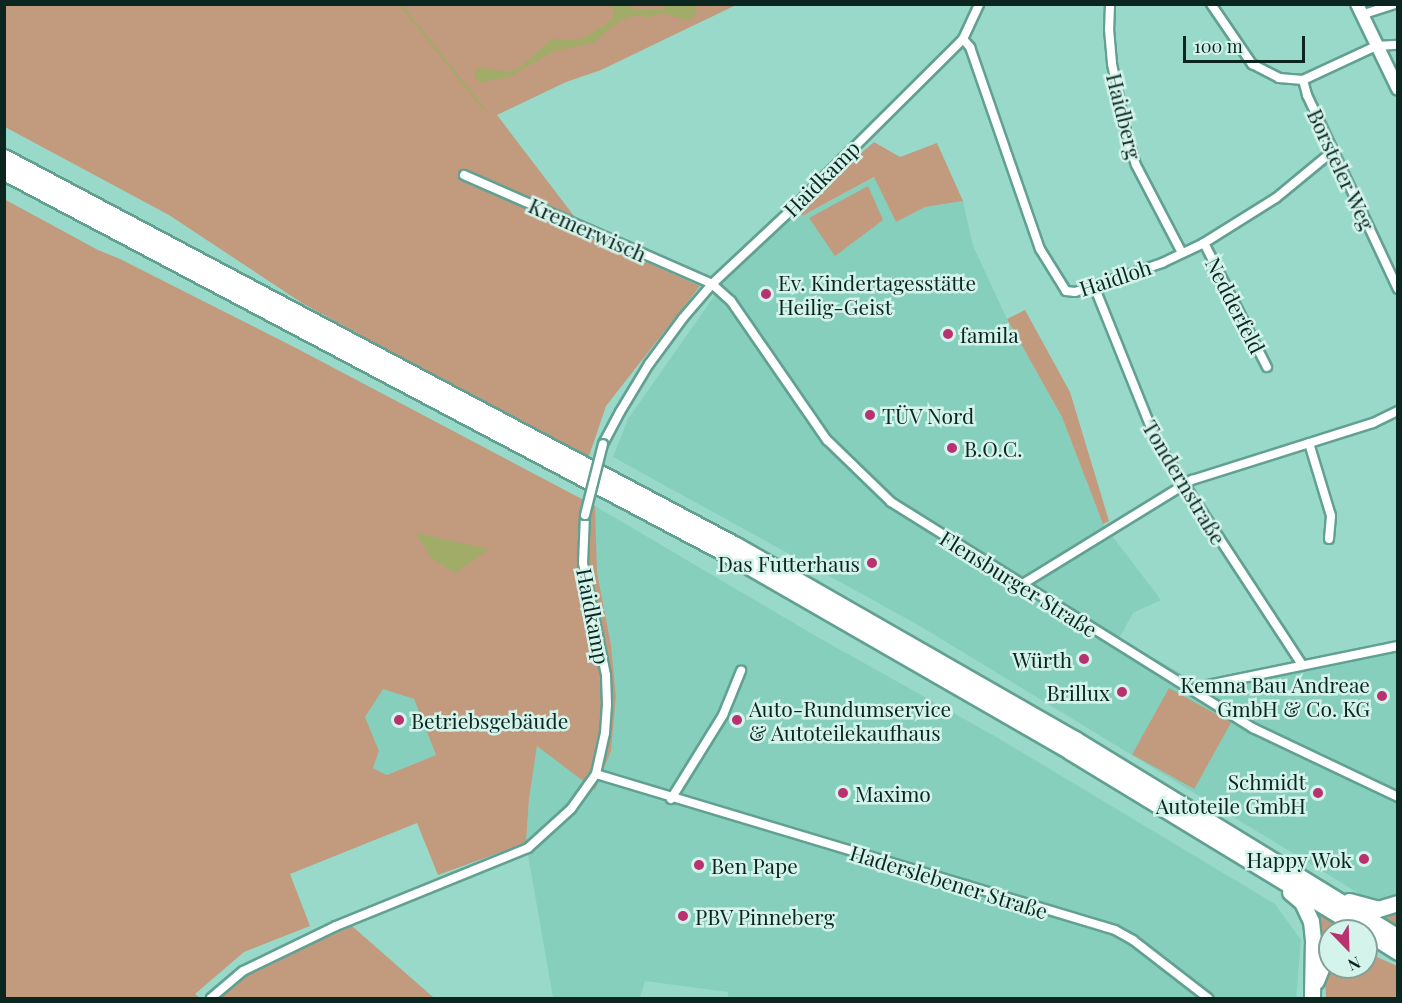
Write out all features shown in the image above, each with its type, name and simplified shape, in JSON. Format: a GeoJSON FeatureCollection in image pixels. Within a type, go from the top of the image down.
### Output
{"type":"FeatureCollection","features":[{"type":"Feature","properties":{"kind":"highway"},"geometry":{"type":"LineString","coordinates":[[4,158],[736,545],[1075,739],[1398,937]]}},
{"type":"Feature","properties":{"kind":"highway"},"geometry":{"type":"LineString","coordinates":[[4,172],[734,558],[948,680],[1346,919]]}},
{"type":"Feature","properties":{"kind":"highway"},"geometry":{"type":"LineString","coordinates":[[1251,860],[1302,902],[1307,911],[1313,932],[1312,994]]}},
{"type":"Feature","properties":{"kind":"highway"},"geometry":{"type":"LineString","coordinates":[[1335,898],[1378,909],[1398,903]]}},
{"type":"Feature","properties":{"kind":"highway"},"geometry":{"type":"LineString","coordinates":[[1378,939],[1398,952]]}},
{"type":"Feature","properties":{"kind":"highway"},"geometry":{"type":"LineString","coordinates":[[1378,949],[1398,957]]}},
{"type":"Feature","properties":{"kind":"highway"},"geometry":{"type":"LineString","coordinates":[[1312,994],[1318,977]]}},
{"type":"Feature","properties":{"kind":"main road"},"geometry":{"type":"LineString","coordinates":[[1359,10],[1398,89]]}},
{"type":"Feature","properties":{"kind":"street","name":"Haidkamp"},"geometry":{"type":"LineString","coordinates":[[211,999],[243,971],[336,926],[528,848],[571,809],[596,774],[606,733],[606,675],[583,563],[585,515],[603,444],[649,364],[712,284],[788,213],[963,39],[979,4]]}},
{"type":"Feature","properties":{"kind":"street","name":"Haidberg"},"geometry":{"type":"LineString","coordinates":[[1110,4],[1112,64],[1127,136],[1136,165],[1182,253]]}},
{"type":"Feature","properties":{"kind":"street"},"geometry":{"type":"LineString","coordinates":[[1211,4],[1252,64],[1279,78],[1303,80],[1376,46],[1398,45]]}},
{"type":"Feature","properties":{"kind":"street"},"geometry":{"type":"LineString","coordinates":[[1359,10],[1395,4]]}},
{"type":"Feature","properties":{"kind":"street","name":"Haidloh"},"geometry":{"type":"LineString","coordinates":[[963,39],[970,47],[1040,249],[1066,291],[1075,292],[1094,286],[1204,243],[1276,198],[1334,151]]}},
{"type":"Feature","properties":{"kind":"street","name":"Borsteler Weg"},"geometry":{"type":"LineString","coordinates":[[1303,80],[1307,95],[1398,289]]}},
{"type":"Feature","properties":{"kind":"street","name":"Kremerwisch"},"geometry":{"type":"LineString","coordinates":[[464,175],[712,284]]}},
{"type":"Feature","properties":{"kind":"street","name":"Nedderfeld"},"geometry":{"type":"LineString","coordinates":[[1204,243],[1267,367]]}},
{"type":"Feature","properties":{"kind":"street","name":"Flensburger Straße"},"geometry":{"type":"LineString","coordinates":[[712,284],[731,301],[809,418],[843,458],[891,502],[1253,728],[1398,797]]}},
{"type":"Feature","properties":{"kind":"street","name":"Tondernstraße"},"geometry":{"type":"LineString","coordinates":[[1094,286],[1139,404],[1157,443],[1302,665]]}},
{"type":"Feature","properties":{"kind":"street"},"geometry":{"type":"LineString","coordinates":[[1021,585],[1183,485],[1215,471],[1373,423],[1398,411]]}},
{"type":"Feature","properties":{"kind":"street"},"geometry":{"type":"LineString","coordinates":[[1309,443],[1331,516],[1329,539]]}},
{"type":"Feature","properties":{"kind":"street"},"geometry":{"type":"LineString","coordinates":[[1197,692],[1208,685],[1398,646]]}},
{"type":"Feature","properties":{"kind":"street"},"geometry":{"type":"LineString","coordinates":[[671,799],[723,715],[741,671]]}},
{"type":"Feature","properties":{"kind":"street","name":"Haderslebener Straße"},"geometry":{"type":"LineString","coordinates":[[596,774],[671,799],[1115,930],[1133,940],[1208,999]]}},
{"type":"Feature","properties":{"kind":"shaded area"},"geometry":{"type":"Polygon","coordinates":[[[666,4],[696,5],[697,8],[694,17],[686,20],[663,13],[647,18],[643,15],[628,17],[611,27],[593,43],[554,51],[509,77],[481,82],[475,79],[477,67],[507,72],[521,67],[551,39],[577,40],[589,35],[608,23],[614,15],[612,5],[630,5],[630,8],[640,10],[663,9],[666,4]]]}},
{"type":"Feature","properties":{"kind":"shaded area"},"geometry":{"type":"Polygon","coordinates":[[[4,5],[736,5],[601,70],[566,82],[497,115],[590,237],[700,286],[606,406],[588,459],[302,303],[169,215],[5,127],[4,5]]]}},
{"type":"Feature","properties":{"kind":"shaded area"},"geometry":{"type":"Polygon","coordinates":[[[874,142],[900,157],[937,143],[963,201],[925,207],[896,222],[874,177],[802,216],[797,208],[874,142]]]}},
{"type":"Feature","properties":{"kind":"shaded area"},"geometry":{"type":"Polygon","coordinates":[[[875,177],[896,222],[925,207],[963,201],[973,246],[1007,319],[1062,417],[1103,524],[1161,600],[1133,613],[1119,638],[1210,690],[1397,651],[1397,895],[1394,899],[1378,905],[920,626],[613,457],[628,419],[722,285],[797,208],[802,216],[875,177]]]}},
{"type":"Feature","properties":{"kind":"shaded area"},"geometry":{"type":"Polygon","coordinates":[[[868,186],[883,220],[835,256],[809,218],[868,186]]]}},
{"type":"Feature","properties":{"kind":"shaded area"},"geometry":{"type":"Polygon","coordinates":[[[4,199],[98,250],[296,348],[595,506],[597,572],[611,645],[616,696],[611,751],[595,790],[537,746],[529,799],[526,843],[438,875],[417,823],[290,874],[310,926],[244,952],[195,994],[200,998],[5,998],[4,199]],[[383,689],[365,717],[379,751],[373,768],[387,775],[436,755],[414,699],[383,689]]]}},
{"type":"Feature","properties":{"kind":"shaded area"},"geometry":{"type":"Polygon","coordinates":[[[1025,310],[1070,392],[1109,521],[1103,524],[1062,417],[1007,319],[1025,310]]]}},
{"type":"Feature","properties":{"kind":"shaded area"},"geometry":{"type":"Polygon","coordinates":[[[595,506],[814,635],[998,738],[1275,904],[1301,940],[1296,998],[728,998],[728,992],[645,981],[640,998],[553,998],[526,843],[529,799],[537,745],[595,790],[611,751],[616,696],[611,645],[596,566],[595,506]]]}},
{"type":"Feature","properties":{"kind":"shaded area"},"geometry":{"type":"Polygon","coordinates":[[[416,533],[489,549],[455,573],[431,558],[416,533]]]}},
{"type":"Feature","properties":{"kind":"shaded area"},"geometry":{"type":"Polygon","coordinates":[[[383,688],[414,699],[436,755],[387,775],[373,768],[379,751],[365,717],[383,688]]]}},
{"type":"Feature","properties":{"kind":"shaded area"},"geometry":{"type":"Polygon","coordinates":[[[1169,688],[1231,722],[1194,789],[1132,754],[1169,688]]]}},
{"type":"Feature","properties":{"kind":"shaded area"},"geometry":{"type":"Polygon","coordinates":[[[1310,908],[1327,919],[1318,919],[1318,969],[1316,972],[1310,908]]]}},
{"type":"Feature","properties":{"kind":"shaded area"},"geometry":{"type":"Polygon","coordinates":[[[1397,910],[1397,928],[1379,916],[1397,910]]]}},
{"type":"Feature","properties":{"kind":"shaded area"},"geometry":{"type":"Polygon","coordinates":[[[352,926],[434,998],[219,998],[246,974],[352,926]]]}},
{"type":"Feature","properties":{"kind":"shaded area"},"geometry":{"type":"Polygon","coordinates":[[[1378,957],[1397,966],[1397,998],[1326,998],[1326,979],[1378,979],[1378,957]]]}},
{"type":"Feature","properties":{"kind":"waterway"},"geometry":{"type":"LineString","coordinates":[[400,4],[484,109]]}},
{"type":"Feature","properties":{"kind":"place","name":"Ev. Kindertagesstätte Heilig-Geist"},"geometry":{"type":"Point","coordinates":[766,294]}},
{"type":"Feature","properties":{"kind":"place","name":"famila"},"geometry":{"type":"Point","coordinates":[948,334]}},
{"type":"Feature","properties":{"kind":"place","name":"TÜV Nord"},"geometry":{"type":"Point","coordinates":[870,415]}},
{"type":"Feature","properties":{"kind":"place","name":"B.O.C."},"geometry":{"type":"Point","coordinates":[952,448]}},
{"type":"Feature","properties":{"kind":"place","name":"Das Futterhaus"},"geometry":{"type":"Point","coordinates":[872,563]}},
{"type":"Feature","properties":{"kind":"place","name":"Würth"},"geometry":{"type":"Point","coordinates":[1084,659]}},
{"type":"Feature","properties":{"kind":"place","name":"Brillux"},"geometry":{"type":"Point","coordinates":[1122,692]}},
{"type":"Feature","properties":{"kind":"place","name":"Kemna Bau Andreae GmbH & Co. KG"},"geometry":{"type":"Point","coordinates":[1382,696]}},
{"type":"Feature","properties":{"kind":"place","name":"Betriebsgebäude"},"geometry":{"type":"Point","coordinates":[399,720]}},
{"type":"Feature","properties":{"kind":"place","name":"Auto-Rundumservice & Autoteilekaufhaus"},"geometry":{"type":"Point","coordinates":[737,720]}},
{"type":"Feature","properties":{"kind":"place","name":"Maximo"},"geometry":{"type":"Point","coordinates":[843,793]}},
{"type":"Feature","properties":{"kind":"place","name":"Schmidt Autoteile GmbH"},"geometry":{"type":"Point","coordinates":[1318,793]}},
{"type":"Feature","properties":{"kind":"place","name":"Happy Wok"},"geometry":{"type":"Point","coordinates":[1364,859]}},
{"type":"Feature","properties":{"kind":"place","name":"Ben Pape"},"geometry":{"type":"Point","coordinates":[699,865]}},
{"type":"Feature","properties":{"kind":"place","name":"PBV Pinneberg"},"geometry":{"type":"Point","coordinates":[683,916]}}]}
